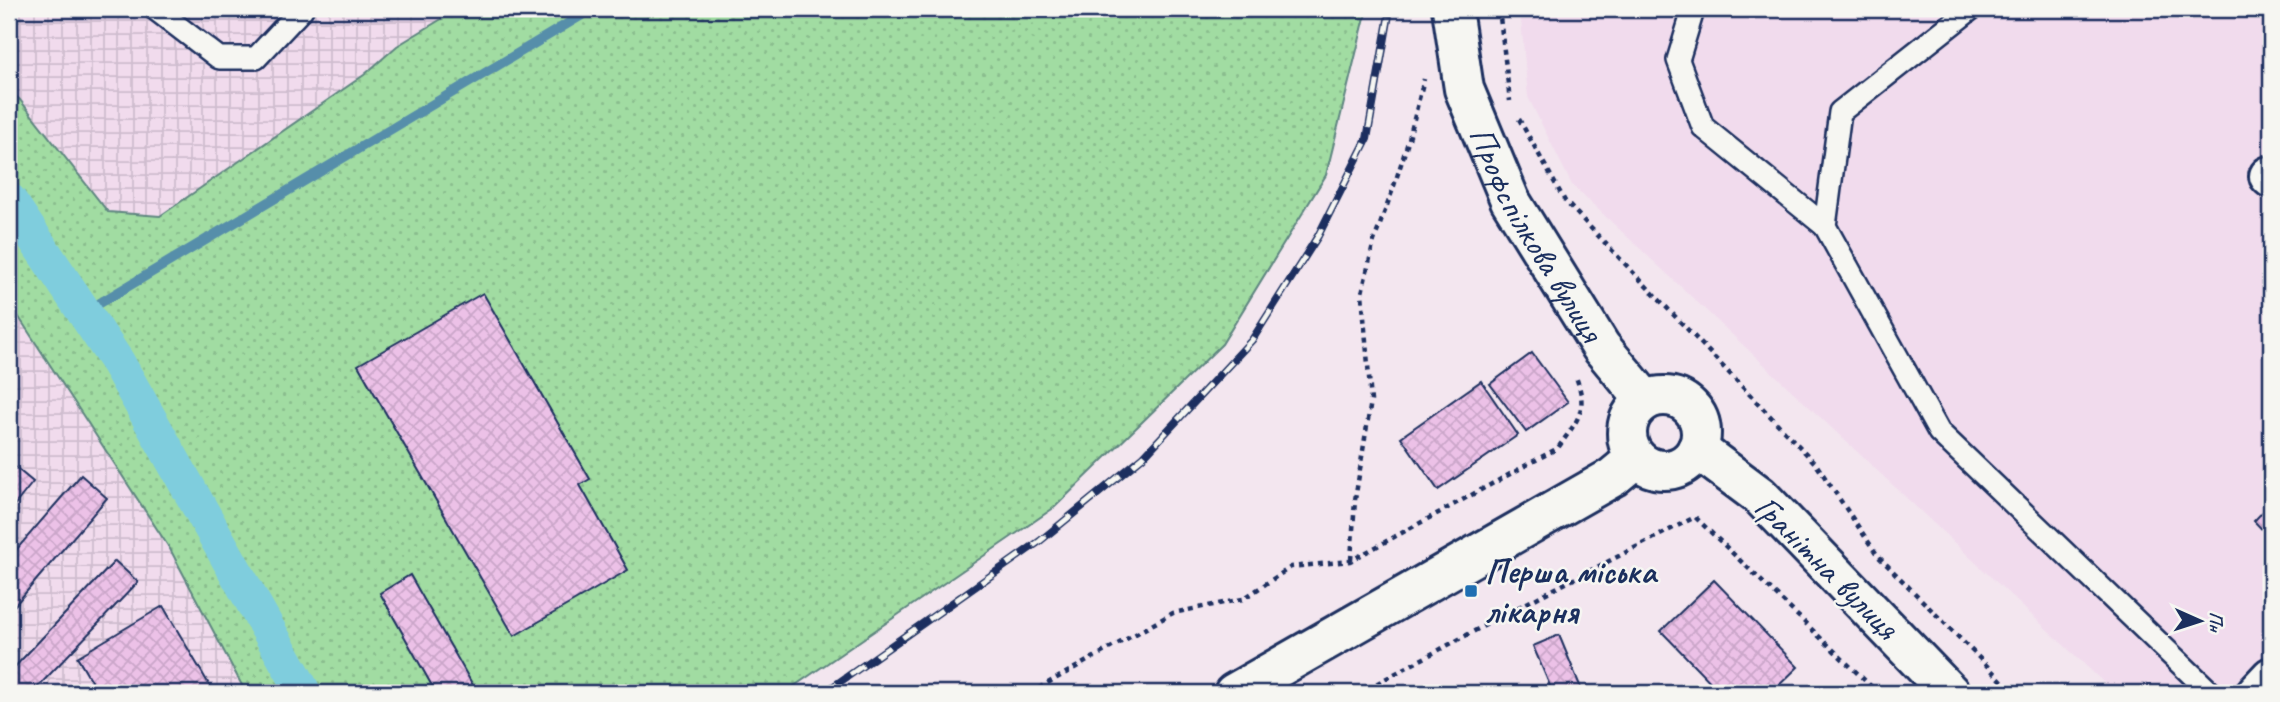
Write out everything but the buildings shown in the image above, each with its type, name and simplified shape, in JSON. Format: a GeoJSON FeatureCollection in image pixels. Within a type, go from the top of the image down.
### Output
{"type":"FeatureCollection","features":[{"type":"Feature","properties":{"kind":"street","name":"Профспілкова вулиця"},"geometry":{"type":"LineString","coordinates":[[1452,9],[1464,89],[1510,201],[1601,347],[1645,400]]}},
{"type":"Feature","properties":{"kind":"street"},"geometry":{"type":"LineString","coordinates":[[1665,395],[1677,398],[1688,404],[1701,425],[1697,449],[1690,459],[1669,470],[1646,466],[1636,458],[1629,447],[1627,423],[1633,411],[1645,400],[1665,395]]}},
{"type":"Feature","properties":{"kind":"street","name":"Гранітна вулиця"},"geometry":{"type":"LineString","coordinates":[[1697,449],[1760,496],[1950,693]]}},
{"type":"Feature","properties":{"kind":"street"},"geometry":{"type":"LineString","coordinates":[[1234,693],[1612,477],[1636,458]]}},
{"type":"Feature","properties":{"kind":"street"},"geometry":{"type":"LineString","coordinates":[[2256,693],[2271,677]]}},
{"type":"Feature","properties":{"kind":"lane"},"geometry":{"type":"LineString","coordinates":[[155,9],[219,58],[256,58],[302,9]]}},
{"type":"Feature","properties":{"kind":"lane"},"geometry":{"type":"LineString","coordinates":[[1825,226],[1840,112],[1971,9]]}},
{"type":"Feature","properties":{"kind":"lane"},"geometry":{"type":"LineString","coordinates":[[1692,14],[1678,60],[1703,128],[1825,226],[1939,432],[2211,693]]}},
{"type":"Feature","properties":{"kind":"path"},"geometry":{"type":"LineString","coordinates":[[1499,9],[1513,108],[1565,201],[1816,464],[1878,556],[2014,693]]}},
{"type":"Feature","properties":{"kind":"path"},"geometry":{"type":"LineString","coordinates":[[1350,561],[1355,500],[1371,401],[1362,293],[1374,240],[1409,139],[1424,77]]}},
{"type":"Feature","properties":{"kind":"path"},"geometry":{"type":"LineString","coordinates":[[1030,693],[1173,613],[1243,599],[1291,568],[1350,561],[1558,448],[1580,416],[1581,391],[1573,370]]}},
{"type":"Feature","properties":{"kind":"path"},"geometry":{"type":"LineString","coordinates":[[1359,693],[1695,517],[1878,693]]}},
{"type":"Feature","properties":{"kind":"shaded area"},"geometry":{"type":"Polygon","coordinates":[[[9,9],[458,9],[397,46],[364,75],[160,216],[108,212],[20,100],[9,90],[9,9]]]}},
{"type":"Feature","properties":{"kind":"shaded area"},"geometry":{"type":"Polygon","coordinates":[[[1520,9],[2271,9],[2271,693],[2115,693],[1572,185],[1528,97],[1520,9]]]}},
{"type":"Feature","properties":{"kind":"shaded area"},"geometry":{"type":"Polygon","coordinates":[[[9,303],[170,549],[246,693],[9,693],[9,303]]]}},
{"type":"Feature","properties":{"kind":"green space"},"geometry":{"type":"Polygon","coordinates":[[[458,9],[1367,9],[1326,175],[1222,344],[1055,507],[784,693],[246,693],[170,549],[9,302],[9,90],[20,100],[108,212],[160,216],[364,75],[397,46],[458,9]]]}},
{"type":"Feature","properties":{"kind":"waterway"},"geometry":{"type":"LineString","coordinates":[[85,312],[592,9]]}},
{"type":"Feature","properties":{"kind":"waterway"},"geometry":{"type":"LineString","coordinates":[[9,200],[118,363],[304,693]]}},
{"type":"Feature","properties":{"kind":"railway"},"geometry":{"type":"LineString","coordinates":[[824,693],[1040,541],[1144,456],[1252,340],[1318,236],[1367,139],[1390,9]]}},
{"type":"Feature","properties":{"kind":"place","name":"Перша міська лікарня"},"geometry":{"type":"Point","coordinates":[1471,591]}}]}
